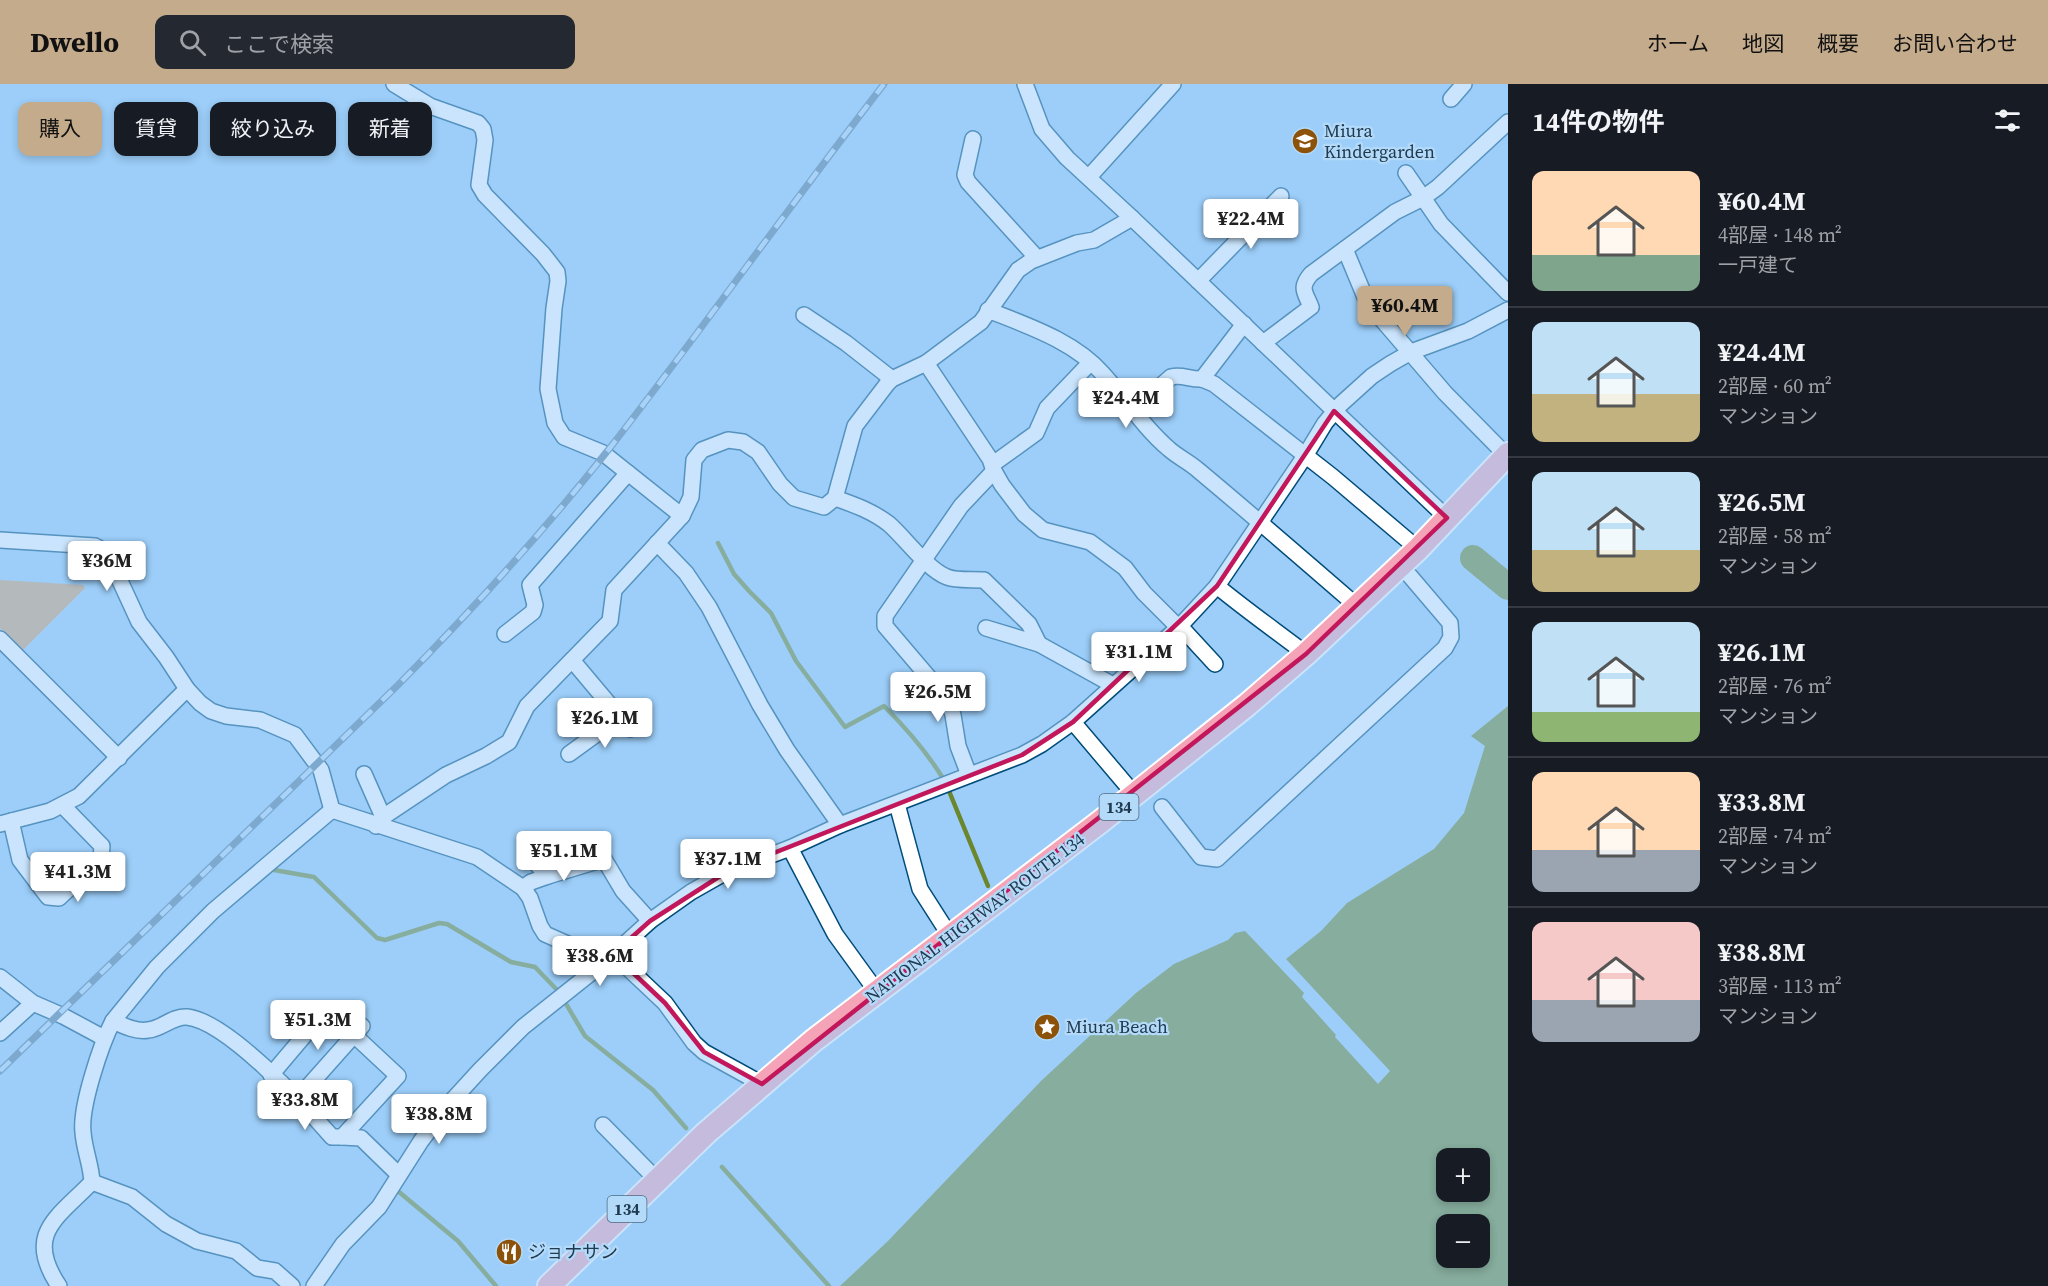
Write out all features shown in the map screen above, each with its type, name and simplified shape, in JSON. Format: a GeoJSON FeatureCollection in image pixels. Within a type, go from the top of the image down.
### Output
{"type":"FeatureCollection","features":[{"type":"Feature","properties":{"kind":"highway","name":"NATIONAL HIGHWAY ROUTE 134"},"geometry":{"type":"LineString","coordinates":[[549,1286],[657,1180],[762,1084],[813,1041],[1100,822],[1247,705],[1306,654],[1418,549],[1508,455]]}},
{"type":"Feature","properties":{"kind":"street"},"geometry":{"type":"LineString","coordinates":[[394,84],[430,106],[478,123],[483,129],[484,159],[479,185],[485,195],[543,254],[557,272],[548,389],[555,423],[564,437],[603,453],[682,516]]}},
{"type":"Feature","properties":{"kind":"street"},"geometry":{"type":"LineString","coordinates":[[1025,84],[1042,129],[1067,158],[1447,518]]}},
{"type":"Feature","properties":{"kind":"street"},"geometry":{"type":"LineString","coordinates":[[1089,177],[1173,84]]}},
{"type":"Feature","properties":{"kind":"street"},"geometry":{"type":"LineString","coordinates":[[1451,99],[1464,84]]}},
{"type":"Feature","properties":{"kind":"street"},"geometry":{"type":"LineString","coordinates":[[1263,343],[1311,307],[1303,287],[1311,274],[1395,212],[1423,198],[1438,187],[1508,122]]}},
{"type":"Feature","properties":{"kind":"street"},"geometry":{"type":"LineString","coordinates":[[973,139],[965,175],[968,182],[1037,258]]}},
{"type":"Feature","properties":{"kind":"street"},"geometry":{"type":"LineString","coordinates":[[1406,173],[1441,224],[1508,293]]}},
{"type":"Feature","properties":{"kind":"street"},"geometry":{"type":"LineString","coordinates":[[1198,280],[1281,196]]}},
{"type":"Feature","properties":{"kind":"street"},"geometry":{"type":"LineString","coordinates":[[380,821],[446,775],[509,742],[527,706],[610,621],[614,590],[682,516],[691,497],[694,460],[702,450],[728,440],[743,442],[758,452],[780,484],[794,498],[824,507],[835,498],[855,426],[892,379],[926,363],[981,322],[1018,270],[1037,258],[1077,243],[1094,240],[1132,218]]}},
{"type":"Feature","properties":{"kind":"street"},"geometry":{"type":"LineString","coordinates":[[1345,249],[1372,308],[1445,393],[1508,455]]}},
{"type":"Feature","properties":{"kind":"street"},"geometry":{"type":"LineString","coordinates":[[988,310],[1040,331],[1077,352],[1102,372],[1132,411],[1170,450],[1187,461],[1358,607]]}},
{"type":"Feature","properties":{"kind":"street"},"geometry":{"type":"LineString","coordinates":[[314,1286],[343,1244],[379,1207],[421,1141],[448,1105],[523,1027],[610,958],[650,921],[691,892],[728,871],[790,849],[840,825],[1022,755],[1073,722],[1179,626],[1217,586],[1334,411],[1372,376],[1411,352],[1468,331],[1508,310]]}},
{"type":"Feature","properties":{"kind":"street"},"geometry":{"type":"LineString","coordinates":[[804,315],[846,343],[892,379]]}},
{"type":"Feature","properties":{"kind":"street"},"geometry":{"type":"LineString","coordinates":[[1202,379],[1244,324]]}},
{"type":"Feature","properties":{"kind":"street"},"geometry":{"type":"LineString","coordinates":[[926,363],[1024,514],[1043,530],[1090,542],[1125,567],[1144,593],[1215,664]]}},
{"type":"Feature","properties":{"kind":"street"},"geometry":{"type":"LineString","coordinates":[[969,775],[958,746],[948,700],[885,626],[885,616],[961,506],[993,468],[1036,433],[1047,408],[1090,363]]}},
{"type":"Feature","properties":{"kind":"street"},"geometry":{"type":"LineString","coordinates":[[1132,411],[1171,377],[1179,375],[1194,380],[1202,379],[1214,384],[1333,477],[1418,549]]}},
{"type":"Feature","properties":{"kind":"street"},"geometry":{"type":"LineString","coordinates":[[506,634],[533,612],[535,605],[530,585],[628,473]]}},
{"type":"Feature","properties":{"kind":"street"},"geometry":{"type":"LineString","coordinates":[[835,498],[862,507],[890,525],[924,560],[947,578],[984,580],[1029,624],[1039,644]]}},
{"type":"Feature","properties":{"kind":"street"},"geometry":{"type":"LineString","coordinates":[[0,540],[95,546],[102,550],[109,557],[139,622],[187,689],[211,711],[226,716],[260,720],[295,735],[321,770],[332,810]]}},
{"type":"Feature","properties":{"kind":"street"},"geometry":{"type":"LineString","coordinates":[[657,543],[687,573],[709,607],[760,705],[787,750],[840,825]]}},
{"type":"Feature","properties":{"kind":"street"},"geometry":{"type":"LineString","coordinates":[[1162,807],[1201,857],[1216,859],[1437,656],[1451,637],[1450,623],[1410,576]]}},
{"type":"Feature","properties":{"kind":"street"},"geometry":{"type":"LineString","coordinates":[[1217,586],[1306,654]]}},
{"type":"Feature","properties":{"kind":"street"},"geometry":{"type":"LineString","coordinates":[[986,628],[1039,644],[1113,685]]}},
{"type":"Feature","properties":{"kind":"street"},"geometry":{"type":"LineString","coordinates":[[0,639],[118,758]]}},
{"type":"Feature","properties":{"kind":"street"},"geometry":{"type":"LineString","coordinates":[[572,660],[630,729]]}},
{"type":"Feature","properties":{"kind":"street"},"geometry":{"type":"LineString","coordinates":[[63,806],[102,846],[101,858],[59,898],[48,897],[20,860],[6,823],[63,806],[79,796],[187,689]]}},
{"type":"Feature","properties":{"kind":"street"},"geometry":{"type":"LineString","coordinates":[[569,754],[620,717]]}},
{"type":"Feature","properties":{"kind":"street"},"geometry":{"type":"LineString","coordinates":[[1073,722],[1134,794]]}},
{"type":"Feature","properties":{"kind":"street"},"geometry":{"type":"LineString","coordinates":[[364,774],[380,821]]}},
{"type":"Feature","properties":{"kind":"street"},"geometry":{"type":"LineString","coordinates":[[897,804],[920,889],[950,936]]}},
{"type":"Feature","properties":{"kind":"street"},"geometry":{"type":"LineString","coordinates":[[332,810],[380,821],[477,857],[523,888],[530,898],[545,934],[610,958],[665,1003],[704,1052],[762,1084]]}},
{"type":"Feature","properties":{"kind":"street"},"geometry":{"type":"LineString","coordinates":[[59,1286],[44,1260],[44,1238],[48,1228],[92,1182],[82,1123],[104,1038],[113,1021],[157,967],[213,910],[332,810]]}},
{"type":"Feature","properties":{"kind":"street"},"geometry":{"type":"LineString","coordinates":[[541,840],[527,854],[548,876]]}},
{"type":"Feature","properties":{"kind":"street"},"geometry":{"type":"LineString","coordinates":[[790,849],[835,934],[877,992]]}},
{"type":"Feature","properties":{"kind":"street"},"geometry":{"type":"LineString","coordinates":[[523,888],[531,882],[604,859],[623,891],[650,921]]}},
{"type":"Feature","properties":{"kind":"street"},"geometry":{"type":"LineString","coordinates":[[0,977],[33,1003],[104,1038]]}},
{"type":"Feature","properties":{"kind":"street"},"geometry":{"type":"LineString","coordinates":[[0,1033],[33,1003]]}},
{"type":"Feature","properties":{"kind":"street"},"geometry":{"type":"LineString","coordinates":[[113,1021],[137,1031],[151,1030],[172,1019],[186,1017],[200,1020],[241,1046],[298,1098],[332,1137],[361,1137],[399,1175]]}},
{"type":"Feature","properties":{"kind":"street"},"geometry":{"type":"LineString","coordinates":[[271,1074],[320,1017]]}},
{"type":"Feature","properties":{"kind":"street"},"geometry":{"type":"LineString","coordinates":[[298,1098],[358,1031],[398,1076],[342,1137]]}},
{"type":"Feature","properties":{"kind":"street"},"geometry":{"type":"LineString","coordinates":[[603,1125],[657,1180]]}},
{"type":"Feature","properties":{"kind":"street"},"geometry":{"type":"LineString","coordinates":[[92,1182],[132,1197],[166,1224],[197,1241],[236,1251],[257,1268],[275,1271],[292,1286]]}},
{"type":"Feature","properties":{"kind":"highlighted area"},"geometry":{"type":"Polygon","coordinates":[[[1334,411],[1447,518],[1306,654],[762,1084],[704,1052],[665,1003],[613,954],[650,921],[728,871],[1022,755],[1073,722],[1217,586],[1334,411]]]}},
{"type":"Feature","properties":{"kind":"shaded area"},"geometry":{"type":"Polygon","coordinates":[[[0,580],[83,585],[85,588],[22,651],[0,628],[0,580]]]}},
{"type":"Feature","properties":{"kind":"shaded area"},"geometry":{"type":"Polygon","coordinates":[[[1508,706],[1508,1286],[840,1286],[888,1241],[1041,1081],[1136,993],[1174,964],[1228,940],[1235,933],[1245,931],[1304,993],[1302,997],[1378,1084],[1390,1071],[1286,959],[1321,931],[1347,903],[1434,849],[1464,813],[1485,746],[1471,736],[1508,706]]]}},
{"type":"Feature","properties":{"kind":"waterway"},"geometry":{"type":"LineString","coordinates":[[718,543],[734,574],[771,613],[796,661],[845,727],[884,706],[916,741],[944,780]]}},
{"type":"Feature","properties":{"kind":"waterway"},"geometry":{"type":"LineString","coordinates":[[1473,558],[1508,587]]}},
{"type":"Feature","properties":{"kind":"waterway"},"geometry":{"type":"LineString","coordinates":[[949,791],[988,886]]}},
{"type":"Feature","properties":{"kind":"waterway"},"geometry":{"type":"LineString","coordinates":[[274,870],[314,877],[377,938],[385,940],[439,923],[447,924],[511,962],[535,967],[559,992],[585,1036],[653,1090],[686,1128]]}},
{"type":"Feature","properties":{"kind":"waterway"},"geometry":{"type":"LineString","coordinates":[[722,1167],[829,1286]]}},
{"type":"Feature","properties":{"kind":"waterway"},"geometry":{"type":"LineString","coordinates":[[399,1192],[458,1241],[496,1286]]}},
{"type":"Feature","properties":{"kind":"railway"},"geometry":{"type":"LineString","coordinates":[[0,1071],[398,685],[509,568],[613,444],[884,84]]}},
{"type":"Feature","properties":{"kind":"place","name":"Miura Kindergarden"},"geometry":{"type":"Point","coordinates":[1305,141]}},
{"type":"Feature","properties":{"kind":"place","name":"Miura Beach"},"geometry":{"type":"Point","coordinates":[1047,1027]}},
{"type":"Feature","properties":{"kind":"place","name":"ジョナサン"},"geometry":{"type":"Point","coordinates":[509,1252]}}]}
